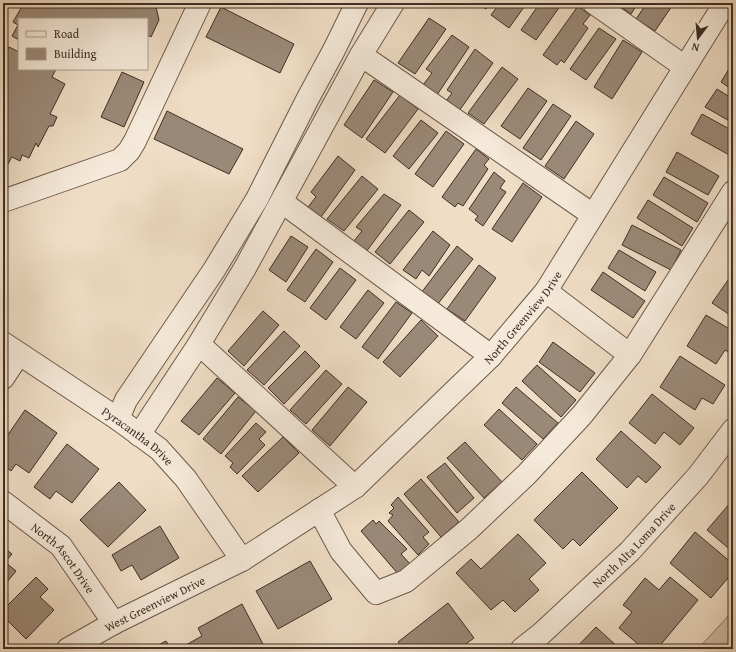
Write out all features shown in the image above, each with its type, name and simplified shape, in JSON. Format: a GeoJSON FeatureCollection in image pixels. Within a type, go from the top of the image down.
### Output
{"type":"FeatureCollection","features":[{"type":"Feature","properties":{"kind":"street"},"geometry":{"type":"LineString","coordinates":[[3,201],[120,160],[127,154],[135,141],[200,3]]}},
{"type":"Feature","properties":{"kind":"street"},"geometry":{"type":"LineString","coordinates":[[118,419],[126,400],[214,270],[257,199],[357,3]]}},
{"type":"Feature","properties":{"kind":"street"},"geometry":{"type":"LineString","coordinates":[[139,435],[199,344],[245,268],[361,55],[393,3]]}},
{"type":"Feature","properties":{"kind":"street"},"geometry":{"type":"LineString","coordinates":[[594,3],[685,67]]}},
{"type":"Feature","properties":{"kind":"street","name":"North Greenview Drive"},"geometry":{"type":"LineString","coordinates":[[242,560],[355,487],[491,356],[546,291],[725,3]]}},
{"type":"Feature","properties":{"kind":"street"},"geometry":{"type":"LineString","coordinates":[[361,55],[593,215]]}},
{"type":"Feature","properties":{"kind":"street"},"geometry":{"type":"LineString","coordinates":[[319,510],[341,551],[376,593],[406,581],[469,529],[527,474],[582,415],[630,355],[733,192]]}},
{"type":"Feature","properties":{"kind":"street"},"geometry":{"type":"LineString","coordinates":[[282,202],[491,356]]}},
{"type":"Feature","properties":{"kind":"street"},"geometry":{"type":"LineString","coordinates":[[546,291],[630,355]]}},
{"type":"Feature","properties":{"kind":"street"},"geometry":{"type":"LineString","coordinates":[[199,344],[355,487]]}},
{"type":"Feature","properties":{"kind":"street"},"geometry":{"type":"LineString","coordinates":[[3,378],[11,349]]}},
{"type":"Feature","properties":{"kind":"street","name":"Pyracantha Drive"},"geometry":{"type":"LineString","coordinates":[[11,349],[118,419],[159,449],[186,480],[242,560]]}},
{"type":"Feature","properties":{"kind":"street","name":"North Alta Loma Drive"},"geometry":{"type":"LineString","coordinates":[[522,649],[541,634],[630,551],[698,476],[733,430]]}},
{"type":"Feature","properties":{"kind":"street","name":"North Ascot Drive"},"geometry":{"type":"LineString","coordinates":[[3,502],[61,546],[114,623]]}},
{"type":"Feature","properties":{"kind":"street","name":"West Greenview Drive"},"geometry":{"type":"LineString","coordinates":[[68,649],[114,623],[242,560]]}},
{"type":"Feature","properties":{"kind":"shaded area"},"geometry":{"type":"Polygon","coordinates":[[[733,611],[733,649],[698,649],[730,614],[733,611]]]}},
{"type":"Feature","properties":{"kind":"building"},"geometry":{"type":"Polygon","coordinates":[[[24,3],[173,3],[156,7],[159,20],[151,37],[148,36],[148,18],[18,18],[18,25],[13,22],[24,3]]]}},
{"type":"Feature","properties":{"kind":"building"},"geometry":{"type":"Polygon","coordinates":[[[477,3],[490,3],[486,9],[477,3]]]}},
{"type":"Feature","properties":{"kind":"building"},"geometry":{"type":"Polygon","coordinates":[[[500,3],[527,3],[509,28],[491,15],[500,3]]]}},
{"type":"Feature","properties":{"kind":"building"},"geometry":{"type":"Polygon","coordinates":[[[540,3],[558,3],[561,5],[536,40],[521,30],[540,3]]]}},
{"type":"Feature","properties":{"kind":"building"},"geometry":{"type":"Polygon","coordinates":[[[615,3],[638,3],[631,14],[615,3]]]}},
{"type":"Feature","properties":{"kind":"building"},"geometry":{"type":"Polygon","coordinates":[[[647,3],[674,3],[655,31],[636,19],[647,3]]]}},
{"type":"Feature","properties":{"kind":"building"},"geometry":{"type":"Polygon","coordinates":[[[578,6],[590,15],[583,24],[588,28],[564,63],[561,60],[557,65],[543,55],[578,6]]]}},
{"type":"Feature","properties":{"kind":"building"},"geometry":{"type":"Polygon","coordinates":[[[221,7],[294,44],[280,73],[206,37],[221,7]]]}},
{"type":"Feature","properties":{"kind":"building"},"geometry":{"type":"Polygon","coordinates":[[[429,18],[446,29],[415,74],[398,63],[429,18]]]}},
{"type":"Feature","properties":{"kind":"building"},"geometry":{"type":"Polygon","coordinates":[[[18,25],[18,39],[12,36],[18,25]]]}},
{"type":"Feature","properties":{"kind":"building"},"geometry":{"type":"Polygon","coordinates":[[[599,28],[616,39],[586,80],[570,69],[599,28]]]}},
{"type":"Feature","properties":{"kind":"building"},"geometry":{"type":"Polygon","coordinates":[[[452,35],[469,47],[437,95],[423,85],[432,73],[426,69],[452,35]]]}},
{"type":"Feature","properties":{"kind":"building"},"geometry":{"type":"Polygon","coordinates":[[[623,40],[642,52],[612,99],[594,87],[623,40]]]}},
{"type":"Feature","properties":{"kind":"building"},"geometry":{"type":"Polygon","coordinates":[[[9,47],[18,52],[18,70],[56,70],[52,77],[65,84],[50,114],[57,117],[53,126],[49,126],[38,147],[36,143],[29,158],[22,155],[20,161],[12,157],[8,164],[3,161],[3,59],[9,47]]]}},
{"type":"Feature","properties":{"kind":"building"},"geometry":{"type":"Polygon","coordinates":[[[475,49],[493,63],[459,111],[446,101],[452,93],[447,90],[475,49]]]}},
{"type":"Feature","properties":{"kind":"building"},"geometry":{"type":"Polygon","coordinates":[[[732,64],[733,65],[733,90],[721,82],[732,64]]]}},
{"type":"Feature","properties":{"kind":"building"},"geometry":{"type":"Polygon","coordinates":[[[502,67],[518,79],[484,124],[468,113],[502,67]]]}},
{"type":"Feature","properties":{"kind":"building"},"geometry":{"type":"Polygon","coordinates":[[[122,72],[144,82],[124,127],[101,117],[122,72]]]}},
{"type":"Feature","properties":{"kind":"building"},"geometry":{"type":"Polygon","coordinates":[[[374,80],[393,92],[362,138],[344,125],[374,80]]]}},
{"type":"Feature","properties":{"kind":"building"},"geometry":{"type":"Polygon","coordinates":[[[528,88],[547,101],[520,139],[501,126],[528,88]]]}},
{"type":"Feature","properties":{"kind":"building"},"geometry":{"type":"Polygon","coordinates":[[[717,89],[733,99],[733,123],[705,107],[717,89]]]}},
{"type":"Feature","properties":{"kind":"building"},"geometry":{"type":"Polygon","coordinates":[[[400,95],[418,109],[385,153],[366,139],[400,95]]]}},
{"type":"Feature","properties":{"kind":"building"},"geometry":{"type":"Polygon","coordinates":[[[553,104],[571,116],[541,160],[523,148],[553,104]]]}},
{"type":"Feature","properties":{"kind":"building"},"geometry":{"type":"Polygon","coordinates":[[[167,111],[243,149],[229,174],[154,139],[167,111]]]}},
{"type":"Feature","properties":{"kind":"building"},"geometry":{"type":"Polygon","coordinates":[[[702,114],[733,131],[733,157],[691,134],[702,114]]]}},
{"type":"Feature","properties":{"kind":"building"},"geometry":{"type":"Polygon","coordinates":[[[421,120],[438,133],[409,169],[393,156],[421,120]]]}},
{"type":"Feature","properties":{"kind":"building"},"geometry":{"type":"Polygon","coordinates":[[[576,121],[594,134],[564,179],[545,166],[576,121]]]}},
{"type":"Feature","properties":{"kind":"building"},"geometry":{"type":"Polygon","coordinates":[[[446,131],[464,144],[433,187],[415,174],[446,131]]]}},
{"type":"Feature","properties":{"kind":"building"},"geometry":{"type":"Polygon","coordinates":[[[476,149],[489,159],[484,165],[488,169],[463,206],[458,203],[455,207],[442,197],[476,149]]]}},
{"type":"Feature","properties":{"kind":"building"},"geometry":{"type":"Polygon","coordinates":[[[677,152],[719,176],[708,195],[666,172],[677,152]]]}},
{"type":"Feature","properties":{"kind":"building"},"geometry":{"type":"Polygon","coordinates":[[[338,156],[355,170],[321,217],[308,207],[316,197],[311,192],[338,156]]]}},
{"type":"Feature","properties":{"kind":"building"},"geometry":{"type":"Polygon","coordinates":[[[494,172],[505,181],[500,188],[506,192],[483,226],[475,220],[478,216],[469,209],[494,172]]]}},
{"type":"Feature","properties":{"kind":"building"},"geometry":{"type":"Polygon","coordinates":[[[362,176],[378,189],[344,231],[327,219],[362,176]]]}},
{"type":"Feature","properties":{"kind":"building"},"geometry":{"type":"Polygon","coordinates":[[[664,177],[708,203],[697,222],[653,195],[664,177]]]}},
{"type":"Feature","properties":{"kind":"building"},"geometry":{"type":"Polygon","coordinates":[[[523,183],[542,197],[512,242],[492,229],[523,183]]]}},
{"type":"Feature","properties":{"kind":"building"},"geometry":{"type":"Polygon","coordinates":[[[384,194],[401,205],[366,252],[353,242],[362,231],[356,227],[384,194]]]}},
{"type":"Feature","properties":{"kind":"building"},"geometry":{"type":"Polygon","coordinates":[[[648,200],[693,228],[682,246],[637,218],[648,200]]]}},
{"type":"Feature","properties":{"kind":"building"},"geometry":{"type":"Polygon","coordinates":[[[409,210],[424,222],[390,264],[375,252],[409,210]]]}},
{"type":"Feature","properties":{"kind":"building"},"geometry":{"type":"Polygon","coordinates":[[[632,225],[681,250],[671,270],[622,245],[632,225]]]}},
{"type":"Feature","properties":{"kind":"building"},"geometry":{"type":"Polygon","coordinates":[[[433,231],[450,245],[429,276],[422,270],[416,279],[403,270],[433,231]]]}},
{"type":"Feature","properties":{"kind":"building"},"geometry":{"type":"Polygon","coordinates":[[[291,236],[308,247],[286,282],[269,270],[291,236]]]}},
{"type":"Feature","properties":{"kind":"building"},"geometry":{"type":"Polygon","coordinates":[[[457,246],[473,259],[437,305],[421,293],[457,246]]]}},
{"type":"Feature","properties":{"kind":"building"},"geometry":{"type":"Polygon","coordinates":[[[316,249],[333,262],[305,302],[287,290],[316,249]]]}},
{"type":"Feature","properties":{"kind":"building"},"geometry":{"type":"Polygon","coordinates":[[[619,250],[656,272],[645,291],[608,268],[619,250]]]}},
{"type":"Feature","properties":{"kind":"building"},"geometry":{"type":"Polygon","coordinates":[[[479,265],[496,278],[465,321],[447,309],[479,265]]]}},
{"type":"Feature","properties":{"kind":"building"},"geometry":{"type":"Polygon","coordinates":[[[340,268],[356,280],[326,320],[310,308],[340,268]]]}},
{"type":"Feature","properties":{"kind":"building"},"geometry":{"type":"Polygon","coordinates":[[[603,272],[645,301],[633,318],[591,290],[603,272]]]}},
{"type":"Feature","properties":{"kind":"building"},"geometry":{"type":"Polygon","coordinates":[[[733,273],[733,317],[712,303],[733,273]]]}},
{"type":"Feature","properties":{"kind":"building"},"geometry":{"type":"Polygon","coordinates":[[[368,290],[384,303],[356,339],[340,327],[368,290]]]}},
{"type":"Feature","properties":{"kind":"building"},"geometry":{"type":"Polygon","coordinates":[[[396,302],[412,313],[378,359],[362,347],[396,302]]]}},
{"type":"Feature","properties":{"kind":"building"},"geometry":{"type":"Polygon","coordinates":[[[263,311],[279,325],[244,366],[228,351],[263,311]]]}},
{"type":"Feature","properties":{"kind":"building"},"geometry":{"type":"Polygon","coordinates":[[[706,315],[733,331],[733,355],[725,350],[716,364],[687,346],[706,315]]]}},
{"type":"Feature","properties":{"kind":"building"},"geometry":{"type":"Polygon","coordinates":[[[421,320],[438,336],[400,377],[383,362],[421,320]]]}},
{"type":"Feature","properties":{"kind":"building"},"geometry":{"type":"Polygon","coordinates":[[[284,331],[300,346],[264,385],[247,370],[284,331]]]}},
{"type":"Feature","properties":{"kind":"building"},"geometry":{"type":"Polygon","coordinates":[[[553,342],[595,373],[580,392],[539,362],[553,342]]]}},
{"type":"Feature","properties":{"kind":"building"},"geometry":{"type":"Polygon","coordinates":[[[305,351],[320,366],[284,404],[268,388],[305,351]]]}},
{"type":"Feature","properties":{"kind":"building"},"geometry":{"type":"Polygon","coordinates":[[[680,356],[725,385],[713,404],[702,398],[695,410],[660,387],[680,356]]]}},
{"type":"Feature","properties":{"kind":"building"},"geometry":{"type":"Polygon","coordinates":[[[537,365],[576,400],[561,417],[522,381],[537,365]]]}},
{"type":"Feature","properties":{"kind":"building"},"geometry":{"type":"Polygon","coordinates":[[[326,370],[342,384],[306,424],[290,410],[326,370]]]}},
{"type":"Feature","properties":{"kind":"building"},"geometry":{"type":"Polygon","coordinates":[[[217,378],[235,393],[199,435],[181,421],[217,378]]]}},
{"type":"Feature","properties":{"kind":"building"},"geometry":{"type":"Polygon","coordinates":[[[348,387],[367,402],[330,446],[312,430],[348,387]]]}},
{"type":"Feature","properties":{"kind":"building"},"geometry":{"type":"Polygon","coordinates":[[[516,387],[558,423],[543,439],[502,403],[516,387]]]}},
{"type":"Feature","properties":{"kind":"building"},"geometry":{"type":"Polygon","coordinates":[[[652,394],[694,428],[680,445],[664,432],[655,444],[629,423],[652,394]]]}},
{"type":"Feature","properties":{"kind":"building"},"geometry":{"type":"Polygon","coordinates":[[[238,397],[256,411],[221,454],[203,439],[238,397]]]}},
{"type":"Feature","properties":{"kind":"building"},"geometry":{"type":"Polygon","coordinates":[[[499,409],[537,444],[522,460],[484,425],[499,409]]]}},
{"type":"Feature","properties":{"kind":"building"},"geometry":{"type":"Polygon","coordinates":[[[25,410],[57,433],[29,473],[16,464],[11,471],[3,465],[3,442],[25,410]]]}},
{"type":"Feature","properties":{"kind":"building"},"geometry":{"type":"Polygon","coordinates":[[[256,423],[266,432],[259,439],[265,445],[237,474],[230,467],[233,463],[225,456],[256,423]]]}},
{"type":"Feature","properties":{"kind":"building"},"geometry":{"type":"Polygon","coordinates":[[[621,431],[661,467],[646,483],[638,476],[627,488],[596,459],[621,431]]]}},
{"type":"Feature","properties":{"kind":"building"},"geometry":{"type":"Polygon","coordinates":[[[283,437],[299,453],[258,492],[242,476],[283,437]]]}},
{"type":"Feature","properties":{"kind":"building"},"geometry":{"type":"Polygon","coordinates":[[[465,442],[502,482],[484,498],[447,458],[465,442]]]}},
{"type":"Feature","properties":{"kind":"building"},"geometry":{"type":"Polygon","coordinates":[[[67,444],[99,469],[72,503],[56,491],[50,499],[34,487],[67,444]]]}},
{"type":"Feature","properties":{"kind":"building"},"geometry":{"type":"Polygon","coordinates":[[[445,463],[474,498],[457,513],[427,477],[445,463]]]}},
{"type":"Feature","properties":{"kind":"building"},"geometry":{"type":"Polygon","coordinates":[[[582,472],[618,508],[580,546],[573,539],[563,549],[534,520],[582,472]]]}},
{"type":"Feature","properties":{"kind":"building"},"geometry":{"type":"Polygon","coordinates":[[[421,479],[459,522],[441,537],[404,494],[421,479]]]}},
{"type":"Feature","properties":{"kind":"building"},"geometry":{"type":"Polygon","coordinates":[[[119,482],[146,510],[108,547],[80,520],[119,482]]]}},
{"type":"Feature","properties":{"kind":"building"},"geometry":{"type":"Polygon","coordinates":[[[398,497],[429,532],[423,537],[429,544],[418,555],[388,521],[393,515],[389,513],[394,508],[391,505],[398,497]]]}},
{"type":"Feature","properties":{"kind":"building"},"geometry":{"type":"Polygon","coordinates":[[[731,502],[733,503],[733,552],[707,530],[731,502]]]}},
{"type":"Feature","properties":{"kind":"building"},"geometry":{"type":"Polygon","coordinates":[[[373,520],[376,524],[379,521],[407,549],[401,554],[411,565],[399,575],[361,531],[373,520]]]}},
{"type":"Feature","properties":{"kind":"building"},"geometry":{"type":"Polygon","coordinates":[[[160,526],[179,558],[141,580],[132,565],[121,571],[112,555],[160,526]]]}},
{"type":"Feature","properties":{"kind":"building"},"geometry":{"type":"Polygon","coordinates":[[[695,532],[733,564],[733,572],[711,598],[670,563],[695,532]]]}},
{"type":"Feature","properties":{"kind":"building"},"geometry":{"type":"Polygon","coordinates":[[[518,534],[546,563],[529,579],[539,590],[515,612],[503,600],[491,610],[456,573],[471,559],[481,569],[518,534]]]}},
{"type":"Feature","properties":{"kind":"building"},"geometry":{"type":"Polygon","coordinates":[[[3,547],[12,554],[5,562],[16,571],[3,587],[3,547]]]}},
{"type":"Feature","properties":{"kind":"building"},"geometry":{"type":"Polygon","coordinates":[[[310,561],[332,599],[278,629],[256,591],[310,561]]]}},
{"type":"Feature","properties":{"kind":"building"},"geometry":{"type":"Polygon","coordinates":[[[36,577],[48,589],[40,597],[54,610],[26,639],[3,616],[3,610],[36,577]]]}},
{"type":"Feature","properties":{"kind":"building"},"geometry":{"type":"Polygon","coordinates":[[[670,577],[698,600],[657,649],[644,649],[619,628],[632,612],[623,605],[645,578],[659,590],[670,577]]]}},
{"type":"Feature","properties":{"kind":"building"},"geometry":{"type":"Polygon","coordinates":[[[448,603],[474,638],[459,649],[404,649],[398,642],[448,603]]]}},
{"type":"Feature","properties":{"kind":"building"},"geometry":{"type":"Polygon","coordinates":[[[242,604],[264,646],[258,649],[186,649],[184,646],[202,636],[198,628],[242,604]]]}},
{"type":"Feature","properties":{"kind":"building"},"geometry":{"type":"Polygon","coordinates":[[[596,627],[620,649],[575,649],[596,627]]]}},
{"type":"Feature","properties":{"kind":"building"},"geometry":{"type":"Polygon","coordinates":[[[166,641],[171,649],[151,649],[166,641]]]}}]}
